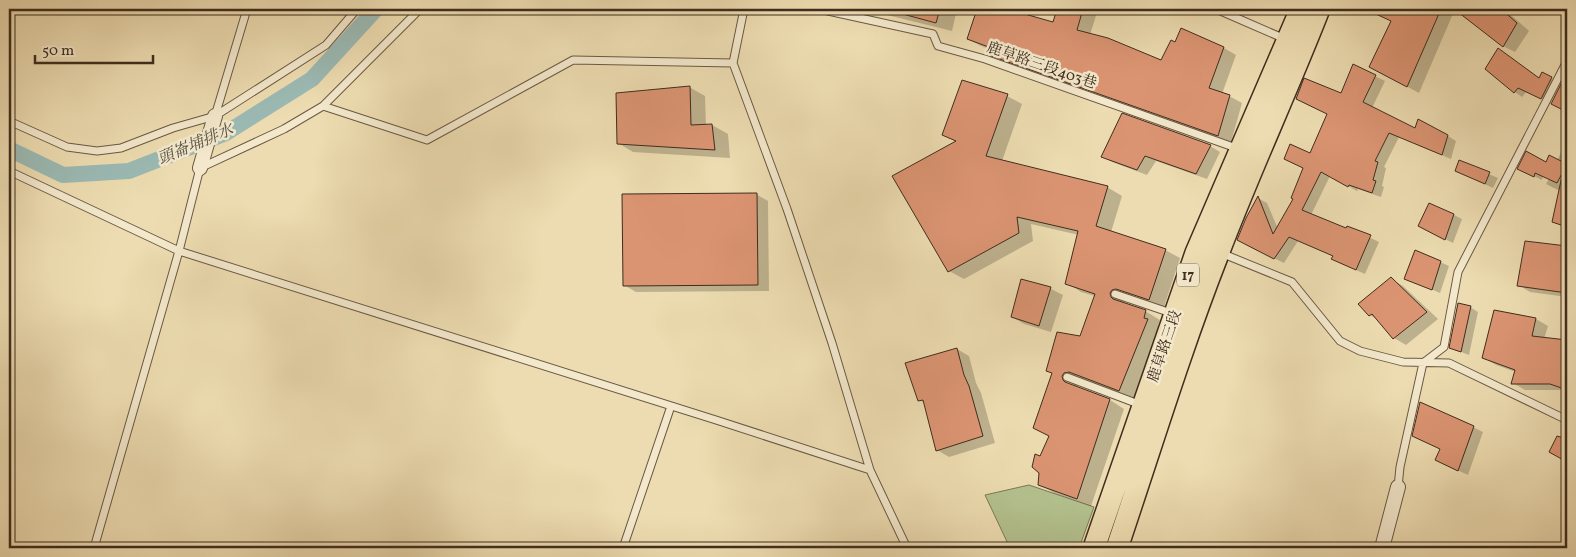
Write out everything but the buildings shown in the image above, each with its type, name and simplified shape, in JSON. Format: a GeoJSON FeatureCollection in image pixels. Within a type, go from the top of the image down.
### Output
{"type":"FeatureCollection","features":[{"type":"Feature","properties":{"kind":"main road","name":"鹿草路三段"},"geometry":{"type":"LineString","coordinates":[[1183,319],[1218,252],[1288,40],[1301,9]]}},
{"type":"Feature","properties":{"kind":"main road","name":"鹿草路三段"},"geometry":{"type":"LineString","coordinates":[[1117,548],[1153,409],[1183,319],[1196,253],[1302,53],[1319,9]]}},
{"type":"Feature","properties":{"kind":"main road","name":"鹿草路三段"},"geometry":{"type":"LineString","coordinates":[[1094,548],[1153,409]]}},
{"type":"Feature","properties":{"kind":"street"},"geometry":{"type":"LineString","coordinates":[[200,168],[215,116]]}},
{"type":"Feature","properties":{"kind":"street"},"geometry":{"type":"LineString","coordinates":[[1382,548],[1398,487]]}},
{"type":"Feature","properties":{"kind":"lane"},"geometry":{"type":"LineString","coordinates":[[215,116],[247,9]]}},
{"type":"Feature","properties":{"kind":"lane"},"geometry":{"type":"LineString","coordinates":[[9,120],[67,147],[97,151],[121,148],[173,128],[215,116],[326,44],[357,9]]}},
{"type":"Feature","properties":{"kind":"lane"},"geometry":{"type":"LineString","coordinates":[[94,548],[179,251],[200,168],[284,129],[322,106],[420,9]]}},
{"type":"Feature","properties":{"kind":"lane"},"geometry":{"type":"LineString","coordinates":[[744,9],[733,63],[787,209],[832,343],[870,470],[907,548]]}},
{"type":"Feature","properties":{"kind":"lane","name":"鹿草路三段403巷"},"geometry":{"type":"LineString","coordinates":[[819,9],[933,34],[938,46],[985,59],[1250,152]]}},
{"type":"Feature","properties":{"kind":"lane"},"geometry":{"type":"LineString","coordinates":[[1216,9],[1288,40]]}},
{"type":"Feature","properties":{"kind":"lane"},"geometry":{"type":"LineString","coordinates":[[322,106],[427,140],[573,60],[733,63]]}},
{"type":"Feature","properties":{"kind":"lane"},"geometry":{"type":"LineString","coordinates":[[1398,487],[1400,467],[1423,363],[1444,347],[1458,272],[1567,61]]}},
{"type":"Feature","properties":{"kind":"lane"},"geometry":{"type":"LineString","coordinates":[[9,171],[179,251],[870,470]]}},
{"type":"Feature","properties":{"kind":"lane"},"geometry":{"type":"LineString","coordinates":[[1218,252],[1292,282],[1340,341],[1360,351],[1403,362],[1449,364],[1567,420]]}},
{"type":"Feature","properties":{"kind":"lane"},"geometry":{"type":"LineString","coordinates":[[1115,294],[1183,319]]}},
{"type":"Feature","properties":{"kind":"lane"},"geometry":{"type":"LineString","coordinates":[[1067,377],[1153,409]]}},
{"type":"Feature","properties":{"kind":"lane"},"geometry":{"type":"LineString","coordinates":[[624,548],[671,406]]}},
{"type":"Feature","properties":{"kind":"green space"},"geometry":{"type":"Polygon","coordinates":[[[1029,485],[1094,507],[1079,548],[1010,548],[985,495],[1029,485]]]}},
{"type":"Feature","properties":{"kind":"waterway","name":"頭崙埔排水"},"geometry":{"type":"LineString","coordinates":[[9,149],[63,175],[129,171],[226,133],[312,79],[376,9]]}}]}
